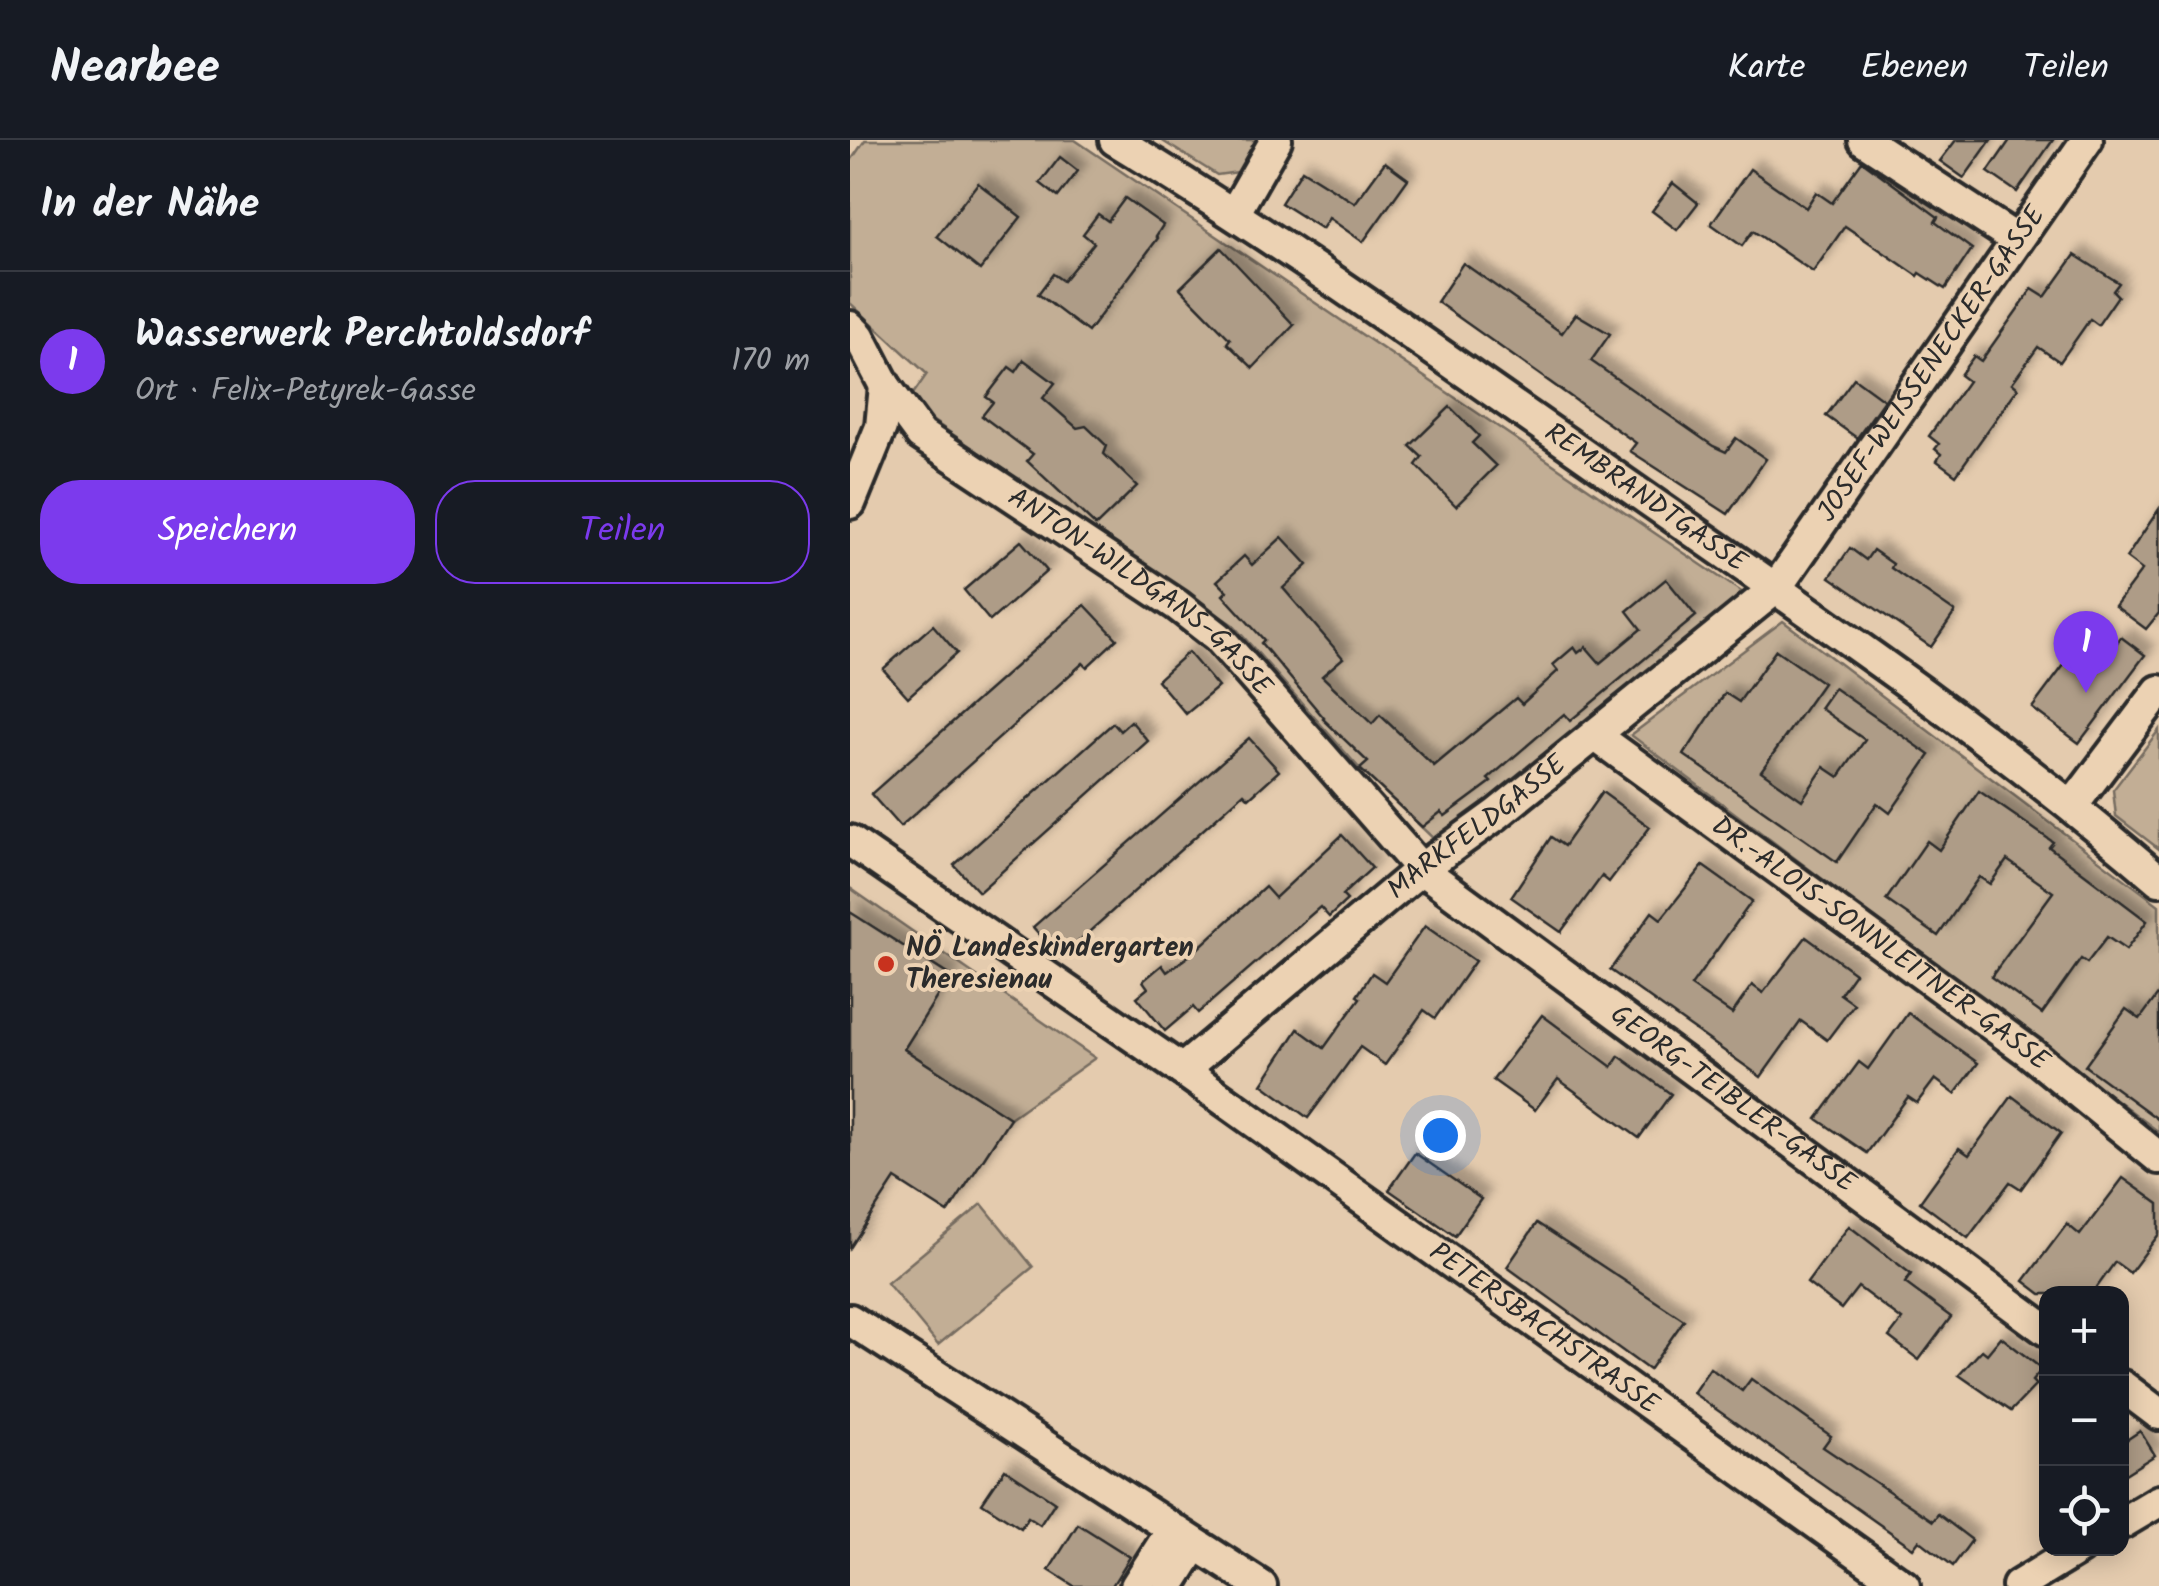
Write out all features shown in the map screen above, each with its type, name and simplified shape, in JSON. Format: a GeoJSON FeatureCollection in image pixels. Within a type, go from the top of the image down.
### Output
{"type":"FeatureCollection","features":[{"type":"Feature","properties":{"kind":"street","name":"REMBRANDTGASSE"},"geometry":{"type":"LineString","coordinates":[[1115,140],[1235,212],[1776,588],[2072,804],[2159,880]]}},
{"type":"Feature","properties":{"kind":"street"},"geometry":{"type":"LineString","coordinates":[[1235,212],[1276,140]]}},
{"type":"Feature","properties":{"kind":"street"},"geometry":{"type":"LineString","coordinates":[[1864,140],[2017,240]]}},
{"type":"Feature","properties":{"kind":"street","name":"JOSEF-WEISSENECKER-GASSE"},"geometry":{"type":"LineString","coordinates":[[1776,588],[2087,140]]}},
{"type":"Feature","properties":{"kind":"street","name":"ANTON-WILDGANS-GASSE"},"geometry":{"type":"LineString","coordinates":[[850,327],[922,435],[1218,637],[1421,869]]}},
{"type":"Feature","properties":{"kind":"street"},"geometry":{"type":"LineString","coordinates":[[850,503],[881,427],[886,386]]}},
{"type":"Feature","properties":{"kind":"street","name":"MARKFELDGASSE"},"geometry":{"type":"LineString","coordinates":[[1182,1070],[1421,869],[1596,736],[1776,588]]}},
{"type":"Feature","properties":{"kind":"street"},"geometry":{"type":"LineString","coordinates":[[2072,804],[2159,691]]}},
{"type":"Feature","properties":{"kind":"street","name":"DR.-ALOIS-SONNLEITNER-GASSE"},"geometry":{"type":"LineString","coordinates":[[1596,736],[2029,1052],[2159,1158]]}},
{"type":"Feature","properties":{"kind":"street","name":"PETERSBACHSTRASSE"},"geometry":{"type":"LineString","coordinates":[[850,841],[1182,1070],[1904,1586]]}},
{"type":"Feature","properties":{"kind":"street","name":"GEORG-TEIBLER-GASSE"},"geometry":{"type":"LineString","coordinates":[[1421,869],[2039,1325]]}},
{"type":"Feature","properties":{"kind":"street"},"geometry":{"type":"LineString","coordinates":[[850,1320],[1261,1586]]}},
{"type":"Feature","properties":{"kind":"street"},"geometry":{"type":"LineString","coordinates":[[2129,1391],[2159,1414]]}},
{"type":"Feature","properties":{"kind":"street"},"geometry":{"type":"LineString","coordinates":[[2129,1519],[2159,1501]]}},
{"type":"Feature","properties":{"kind":"street"},"geometry":{"type":"LineString","coordinates":[[1136,1586],[1183,1538]]}},
{"type":"Feature","properties":{"kind":"street"},"geometry":{"type":"LineString","coordinates":[[1169,1586],[1183,1538]]}},
{"type":"Feature","properties":{"kind":"street"},"geometry":{"type":"LineString","coordinates":[[2018,1586],[2067,1556]]}},
{"type":"Feature","properties":{"kind":"shaded area"},"geometry":{"type":"Polygon","coordinates":[[[865,140],[1075,140],[1746,595],[1436,841],[1360,769],[1233,625],[920,412],[913,394],[927,374],[850,303],[850,162],[865,140]]]}},
{"type":"Feature","properties":{"kind":"shaded area"},"geometry":{"type":"Polygon","coordinates":[[[1161,140],[1256,140],[1238,172],[1217,175],[1161,140]]]}},
{"type":"Feature","properties":{"kind":"shaded area"},"geometry":{"type":"Polygon","coordinates":[[[1783,621],[2159,905],[2159,1132],[1631,735],[1783,621]]]}},
{"type":"Feature","properties":{"kind":"shaded area"},"geometry":{"type":"Polygon","coordinates":[[[2159,730],[2159,849],[2116,816],[2113,790],[2159,730]]]}},
{"type":"Feature","properties":{"kind":"shaded area"},"geometry":{"type":"Polygon","coordinates":[[[850,888],[1095,1058],[1010,1118],[904,1049],[950,976],[857,917],[850,926],[850,888]]]}},
{"type":"Feature","properties":{"kind":"shaded area"},"geometry":{"type":"Polygon","coordinates":[[[982,1204],[1033,1267],[938,1345],[887,1283],[982,1204]]]}},
{"type":"Feature","properties":{"kind":"building"},"geometry":{"type":"Polygon","coordinates":[[[1956,140],[1991,140],[1964,178],[1940,161],[1956,140]]]}},
{"type":"Feature","properties":{"kind":"building"},"geometry":{"type":"Polygon","coordinates":[[[2010,140],[2053,140],[2017,192],[1988,172],[2010,140]]]}},
{"type":"Feature","properties":{"kind":"building"},"geometry":{"type":"Polygon","coordinates":[[[1060,157],[1078,171],[1058,197],[1040,183],[1060,157]]]}},
{"type":"Feature","properties":{"kind":"building"},"geometry":{"type":"Polygon","coordinates":[[[1862,161],[1938,217],[1935,222],[1972,249],[1945,289],[1920,273],[1918,276],[1845,226],[1813,272],[1753,231],[1742,246],[1711,224],[1750,169],[1806,208],[1816,192],[1832,203],[1862,161]]]}},
{"type":"Feature","properties":{"kind":"building"},"geometry":{"type":"Polygon","coordinates":[[[1385,162],[1408,179],[1363,242],[1329,218],[1322,229],[1281,203],[1302,170],[1355,203],[1385,162]]]}},
{"type":"Feature","properties":{"kind":"building"},"geometry":{"type":"Polygon","coordinates":[[[978,183],[1021,217],[980,270],[937,236],[978,183]]]}},
{"type":"Feature","properties":{"kind":"building"},"geometry":{"type":"Polygon","coordinates":[[[1673,183],[1698,203],[1677,230],[1652,211],[1673,183]]]}},
{"type":"Feature","properties":{"kind":"building"},"geometry":{"type":"Polygon","coordinates":[[[1125,198],[1163,225],[1158,238],[1088,332],[1038,294],[1053,274],[1063,281],[1094,243],[1083,234],[1098,214],[1108,221],[1125,198]]]}},
{"type":"Feature","properties":{"kind":"building"},"geometry":{"type":"Polygon","coordinates":[[[1221,248],[1294,325],[1253,368],[1180,288],[1221,248]]]}},
{"type":"Feature","properties":{"kind":"building"},"geometry":{"type":"Polygon","coordinates":[[[2075,255],[2119,283],[2113,291],[2118,296],[2098,325],[2090,319],[2060,362],[2038,347],[2012,383],[2018,388],[1956,475],[1937,461],[1941,454],[1935,449],[1939,444],[1929,436],[1968,381],[1960,375],[1974,356],[1981,361],[2032,289],[2045,297],[2075,255]]]}},
{"type":"Feature","properties":{"kind":"building"},"geometry":{"type":"Polygon","coordinates":[[[1463,263],[1562,333],[1576,314],[1610,334],[1591,361],[1713,446],[1726,452],[1736,438],[1766,459],[1728,514],[1630,451],[1636,443],[1437,302],[1463,263]]]}},
{"type":"Feature","properties":{"kind":"building"},"geometry":{"type":"Polygon","coordinates":[[[1024,360],[1055,383],[1043,398],[1077,428],[1086,426],[1107,446],[1104,454],[1137,486],[1096,526],[1027,461],[1033,454],[982,416],[993,402],[986,397],[1009,367],[1016,372],[1024,360]]]}},
{"type":"Feature","properties":{"kind":"building"},"geometry":{"type":"Polygon","coordinates":[[[1854,378],[1884,400],[1857,438],[1826,416],[1854,378]]]}},
{"type":"Feature","properties":{"kind":"building"},"geometry":{"type":"Polygon","coordinates":[[[1450,407],[1479,436],[1472,443],[1496,466],[1456,506],[1416,465],[1422,457],[1410,446],[1450,407]]]}},
{"type":"Feature","properties":{"kind":"building"},"geometry":{"type":"Polygon","coordinates":[[[2159,509],[2159,613],[2146,629],[2115,606],[2142,570],[2126,558],[2159,509]]]}},
{"type":"Feature","properties":{"kind":"building"},"geometry":{"type":"Polygon","coordinates":[[[1282,537],[1308,565],[1283,588],[1343,658],[1322,676],[1372,724],[1380,715],[1434,766],[1516,698],[1522,704],[1558,671],[1553,665],[1574,647],[1578,653],[1586,647],[1600,663],[1641,629],[1627,611],[1666,579],[1696,616],[1570,721],[1564,714],[1488,779],[1491,782],[1445,816],[1441,812],[1422,827],[1360,769],[1368,762],[1323,719],[1261,643],[1264,640],[1223,595],[1227,591],[1217,581],[1244,556],[1252,565],[1282,537]]]}},
{"type":"Feature","properties":{"kind":"building"},"geometry":{"type":"Polygon","coordinates":[[[1021,541],[1047,571],[990,621],[964,590],[1021,541]]]}},
{"type":"Feature","properties":{"kind":"building"},"geometry":{"type":"Polygon","coordinates":[[[1850,548],[1866,560],[1873,550],[1893,564],[1891,568],[1955,612],[1931,647],[1830,577],[1850,548]]]}},
{"type":"Feature","properties":{"kind":"building"},"geometry":{"type":"Polygon","coordinates":[[[1085,605],[1117,639],[1087,667],[1083,663],[900,827],[871,794],[1085,605]]]}},
{"type":"Feature","properties":{"kind":"building"},"geometry":{"type":"Polygon","coordinates":[[[933,625],[957,653],[908,697],[883,669],[933,625]]]}},
{"type":"Feature","properties":{"kind":"building"},"geometry":{"type":"Polygon","coordinates":[[[2121,637],[2145,655],[2079,743],[2032,708],[2079,645],[2102,662],[2121,637]]]}},
{"type":"Feature","properties":{"kind":"building"},"geometry":{"type":"Polygon","coordinates":[[[1776,650],[1823,683],[1761,771],[1802,800],[1824,767],[1839,777],[1865,740],[1820,708],[1834,688],[1930,755],[1890,813],[1877,803],[1837,862],[1684,755],[1725,693],[1739,702],[1776,650]]]}},
{"type":"Feature","properties":{"kind":"building"},"geometry":{"type":"Polygon","coordinates":[[[1188,652],[1218,687],[1186,714],[1157,680],[1188,652]]]}},
{"type":"Feature","properties":{"kind":"building"},"geometry":{"type":"Polygon","coordinates":[[[1131,721],[1148,741],[979,892],[954,865],[1113,723],[1120,731],[1131,721]]]}},
{"type":"Feature","properties":{"kind":"building"},"geometry":{"type":"Polygon","coordinates":[[[1249,738],[1279,771],[1249,798],[1244,793],[1060,958],[1033,927],[1249,738]]]}},
{"type":"Feature","properties":{"kind":"building"},"geometry":{"type":"Polygon","coordinates":[[[1979,791],[2053,842],[2049,847],[2147,921],[2126,950],[2107,937],[2087,963],[2081,959],[2042,1014],[1991,977],[2053,892],[2007,860],[1990,884],[1979,877],[1938,936],[1886,900],[1927,841],[1939,850],[1979,791]]]}},
{"type":"Feature","properties":{"kind":"building"},"geometry":{"type":"Polygon","coordinates":[[[1602,792],[1650,827],[1609,882],[1602,876],[1561,932],[1511,897],[1551,837],[1564,846],[1602,792]]]}},
{"type":"Feature","properties":{"kind":"building"},"geometry":{"type":"Polygon","coordinates":[[[1342,835],[1372,868],[1342,895],[1347,900],[1329,917],[1320,907],[1198,1013],[1193,1007],[1165,1031],[1137,997],[1148,988],[1143,981],[1162,965],[1167,972],[1194,952],[1265,887],[1275,898],[1342,835]]]}},
{"type":"Feature","properties":{"kind":"building"},"geometry":{"type":"Polygon","coordinates":[[[1703,866],[1752,901],[1691,986],[1732,1014],[1752,985],[1763,993],[1806,937],[1855,973],[1840,994],[1854,1004],[1827,1040],[1801,1021],[1761,1077],[1610,970],[1652,912],[1661,919],[1703,866]]]}},
{"type":"Feature","properties":{"kind":"building"},"geometry":{"type":"Polygon","coordinates":[[[850,912],[950,976],[904,1049],[1010,1118],[948,1213],[895,1179],[850,1248],[850,912]]]}},
{"type":"Feature","properties":{"kind":"building"},"geometry":{"type":"Polygon","coordinates":[[[1425,926],[1475,961],[1435,1018],[1424,1010],[1385,1065],[1360,1047],[1308,1118],[1262,1084],[1298,1029],[1324,1048],[1360,998],[1357,996],[1372,973],[1385,982],[1425,926]]]}},
{"type":"Feature","properties":{"kind":"building"},"geometry":{"type":"Polygon","coordinates":[[[2159,993],[2159,1120],[2085,1066],[2126,1009],[2140,1019],[2159,993]]]}},
{"type":"Feature","properties":{"kind":"building"},"geometry":{"type":"Polygon","coordinates":[[[1908,1013],[1978,1063],[1955,1094],[1935,1079],[1917,1103],[1908,1097],[1867,1153],[1817,1119],[1859,1062],[1868,1069],[1908,1013]]]}},
{"type":"Feature","properties":{"kind":"building"},"geometry":{"type":"Polygon","coordinates":[[[1542,1015],[1612,1067],[1619,1056],[1671,1094],[1639,1138],[1558,1079],[1535,1110],[1493,1080],[1542,1015]]]}},
{"type":"Feature","properties":{"kind":"building"},"geometry":{"type":"Polygon","coordinates":[[[2012,1096],[2061,1133],[2021,1189],[2010,1182],[1968,1238],[1920,1202],[1959,1148],[1969,1155],[2012,1096]]]}},
{"type":"Feature","properties":{"kind":"building"},"geometry":{"type":"Polygon","coordinates":[[[1415,1153],[1481,1199],[1455,1236],[1389,1190],[1415,1153]]]}},
{"type":"Feature","properties":{"kind":"building"},"geometry":{"type":"Polygon","coordinates":[[[2123,1178],[2159,1204],[2159,1234],[2130,1273],[2115,1262],[2098,1286],[2039,1286],[2039,1292],[2024,1281],[2067,1224],[2080,1235],[2123,1178]]]}},
{"type":"Feature","properties":{"kind":"building"},"geometry":{"type":"Polygon","coordinates":[[[1537,1223],[1684,1320],[1649,1370],[1507,1267],[1537,1223]]]}},
{"type":"Feature","properties":{"kind":"building"},"geometry":{"type":"Polygon","coordinates":[[[1849,1226],[1911,1274],[1905,1283],[1951,1317],[1919,1360],[1889,1337],[1902,1320],[1858,1287],[1841,1309],[1807,1283],[1849,1226]]]}},
{"type":"Feature","properties":{"kind":"building"},"geometry":{"type":"Polygon","coordinates":[[[2001,1337],[2039,1367],[2032,1381],[2036,1385],[2011,1411],[1959,1375],[1982,1350],[1987,1354],[2001,1337]]]}},
{"type":"Feature","properties":{"kind":"building"},"geometry":{"type":"Polygon","coordinates":[[[1710,1368],[1742,1391],[1751,1379],[1831,1436],[1823,1447],[1933,1521],[1938,1514],[1972,1540],[1953,1566],[1919,1540],[1913,1548],[1693,1393],[1710,1368]]]}},
{"type":"Feature","properties":{"kind":"building"},"geometry":{"type":"Polygon","coordinates":[[[2140,1431],[2155,1455],[2129,1472],[2129,1466],[2129,1438],[2140,1431]]]}},
{"type":"Feature","properties":{"kind":"building"},"geometry":{"type":"Polygon","coordinates":[[[1005,1469],[1055,1502],[1040,1525],[1028,1517],[1021,1528],[982,1503],[1005,1469]]]}},
{"type":"Feature","properties":{"kind":"building"},"geometry":{"type":"Polygon","coordinates":[[[1078,1524],[1130,1557],[1112,1586],[1074,1586],[1049,1570],[1078,1524]]]}},
{"type":"Feature","properties":{"kind":"place","name":"Wasserwerk Perchtoldsdorf"},"geometry":{"type":"Point","coordinates":[2086,693]}},
{"type":"Feature","properties":{"kind":"place","name":"NÖ Landeskindergarten Theresienau"},"geometry":{"type":"Point","coordinates":[886,964]}}]}
